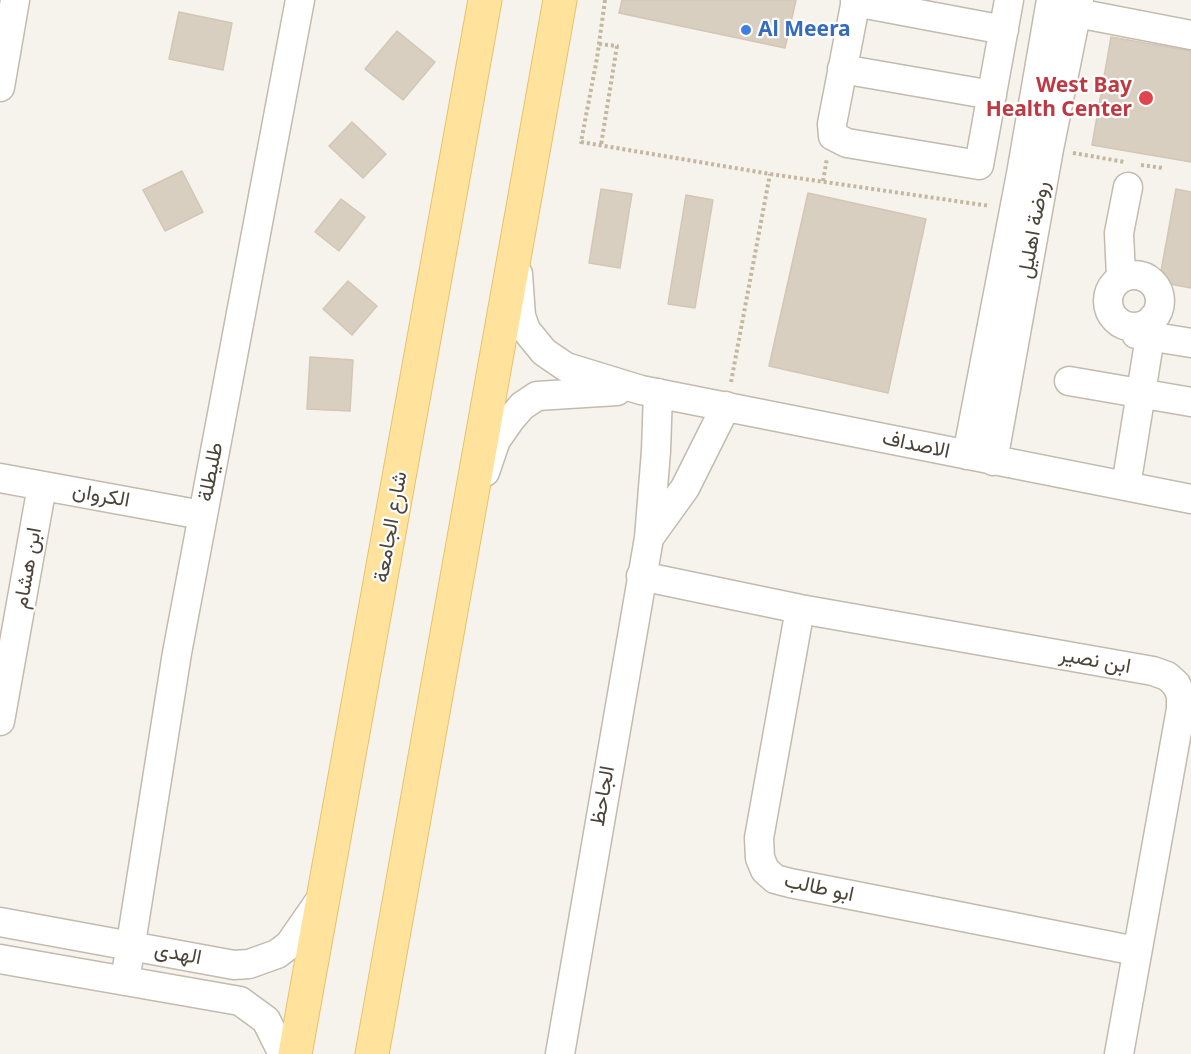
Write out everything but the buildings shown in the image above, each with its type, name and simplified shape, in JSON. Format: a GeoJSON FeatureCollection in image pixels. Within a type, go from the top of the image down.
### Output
{"type":"FeatureCollection","features":[{"type":"Feature","properties":{"kind":"main road","name":"شارع الجامعة"},"geometry":{"type":"LineString","coordinates":[[296,1054],[485,0]]}},
{"type":"Feature","properties":{"kind":"main road"},"geometry":{"type":"LineString","coordinates":[[372,1054],[516,235],[560,0]]}},
{"type":"Feature","properties":{"kind":"street"},"geometry":{"type":"LineString","coordinates":[[0,87],[15,0]]}},
{"type":"Feature","properties":{"kind":"street","name":"طليطلة"},"geometry":{"type":"LineString","coordinates":[[125,981],[177,653],[300,0]]}},
{"type":"Feature","properties":{"kind":"street"},"geometry":{"type":"LineString","coordinates":[[980,161],[1009,0]]}},
{"type":"Feature","properties":{"kind":"street"},"geometry":{"type":"LineString","coordinates":[[1008,307],[1014,209],[1036,167],[1051,0]]}},
{"type":"Feature","properties":{"kind":"street"},"geometry":{"type":"LineString","coordinates":[[1004,30],[856,1],[831,131],[835,139],[1036,167]]}},
{"type":"Feature","properties":{"kind":"street"},"geometry":{"type":"LineString","coordinates":[[1078,6],[1191,35]]}},
{"type":"Feature","properties":{"kind":"street","name":"روضة اهليل"},"geometry":{"type":"LineString","coordinates":[[980,458],[1036,167],[1078,6]]}},
{"type":"Feature","properties":{"kind":"street"},"geometry":{"type":"LineString","coordinates":[[842,69],[992,95]]}},
{"type":"Feature","properties":{"kind":"street"},"geometry":{"type":"LineString","coordinates":[[1121,278],[1119,232],[1128,187]]}},
{"type":"Feature","properties":{"kind":"street","name":"الاصداف"},"geometry":{"type":"LineString","coordinates":[[516,235],[521,316],[531,339],[544,352],[566,367],[649,391],[1191,499]]}},
{"type":"Feature","properties":{"kind":"street"},"geometry":{"type":"LineString","coordinates":[[1117,485],[1144,329],[1159,309],[1157,289],[1142,276],[1121,278],[1112,285],[1108,297],[1109,309],[1115,319],[1125,326],[1144,329],[1191,343]]}},
{"type":"Feature","properties":{"kind":"street"},"geometry":{"type":"LineString","coordinates":[[1069,381],[1191,402]]}},
{"type":"Feature","properties":{"kind":"street","name":"الاصداف"},"geometry":{"type":"LineString","coordinates":[[461,544],[496,440],[522,406],[537,396],[553,393],[649,391]]}},
{"type":"Feature","properties":{"kind":"street","name":"الجاحظ"},"geometry":{"type":"LineString","coordinates":[[560,1054],[649,538],[656,451],[649,391]]}},
{"type":"Feature","properties":{"kind":"street","name":"الجاحظ"},"geometry":{"type":"LineString","coordinates":[[649,538],[685,488],[726,406]]}},
{"type":"Feature","properties":{"kind":"street","name":"الكروان"},"geometry":{"type":"LineString","coordinates":[[0,478],[202,515]]}},
{"type":"Feature","properties":{"kind":"street","name":"ابن هشام"},"geometry":{"type":"LineString","coordinates":[[0,721],[42,486]]}},
{"type":"Feature","properties":{"kind":"street","name":"ابن نصير"},"geometry":{"type":"LineString","coordinates":[[641,576],[800,609],[1153,671],[1167,676],[1176,684],[1181,695],[1180,709],[1119,1054]]}},
{"type":"Feature","properties":{"kind":"street","name":"ابو طالب"},"geometry":{"type":"LineString","coordinates":[[800,609],[759,838],[760,858],[765,870],[775,879],[790,884],[1136,951]]}},
{"type":"Feature","properties":{"kind":"street","name":"الهدى"},"geometry":{"type":"LineString","coordinates":[[0,922],[234,965],[264,961],[288,945],[326,892]]}},
{"type":"Feature","properties":{"kind":"street","name":"الهدى"},"geometry":{"type":"LineString","coordinates":[[0,958],[240,1001],[266,1020],[283,1054]]}},
{"type":"Feature","properties":{"kind":"path"},"geometry":{"type":"LineString","coordinates":[[605,0],[581,142],[770,174],[1014,209]]}},
{"type":"Feature","properties":{"kind":"path"},"geometry":{"type":"LineString","coordinates":[[599,44],[616,46],[601,145]]}},
{"type":"Feature","properties":{"kind":"path"},"geometry":{"type":"LineString","coordinates":[[1036,167],[1163,168]]}},
{"type":"Feature","properties":{"kind":"path"},"geometry":{"type":"LineString","coordinates":[[726,406],[770,174]]}},
{"type":"Feature","properties":{"kind":"place","name":"Al Meera"},"geometry":{"type":"Point","coordinates":[746,30]}},
{"type":"Feature","properties":{"kind":"place","name":"West Bay Health Center"},"geometry":{"type":"Point","coordinates":[1146,98]}}]}
